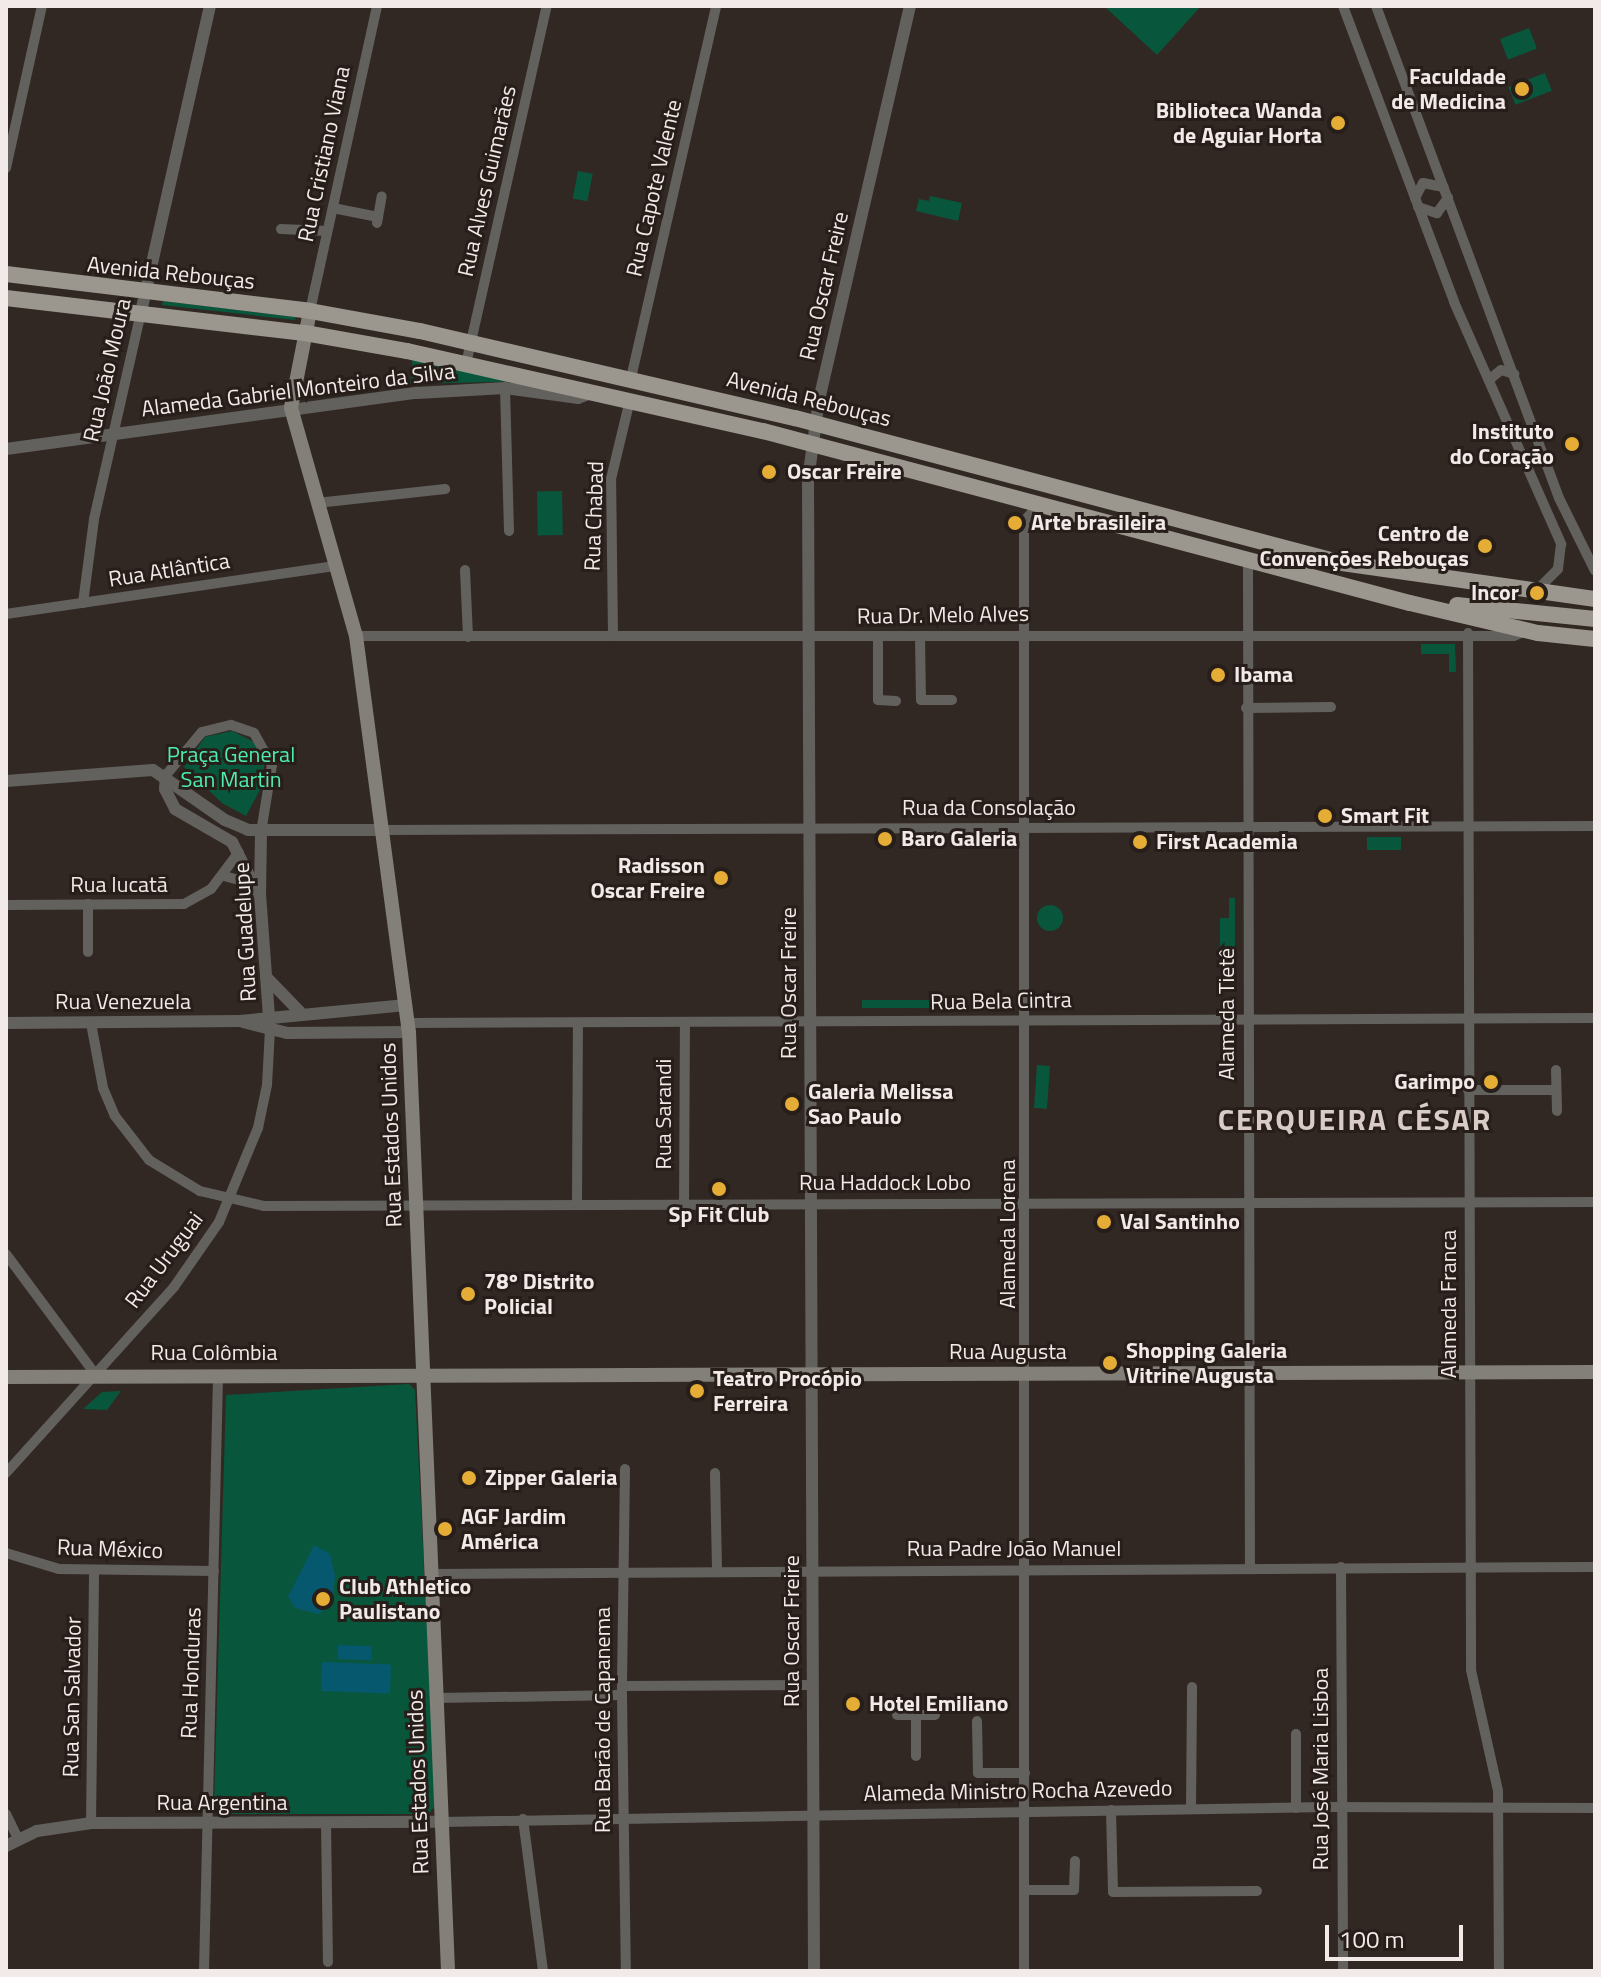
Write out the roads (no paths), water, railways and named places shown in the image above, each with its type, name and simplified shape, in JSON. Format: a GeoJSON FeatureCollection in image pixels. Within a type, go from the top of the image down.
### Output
{"type":"FeatureCollection","features":[{"type":"Feature","properties":{"kind":"main road","name":"Avenida Rebouças"},"geometry":{"type":"LineString","coordinates":[[6,274],[310,311],[472,342],[815,423],[1325,559],[1533,593],[1595,599]]}},
{"type":"Feature","properties":{"kind":"main road","name":"Avenida Rebouças"},"geometry":{"type":"LineString","coordinates":[[6,298],[305,333],[466,364],[811,443],[1248,556],[1410,603],[1528,630],[1595,639]]}},
{"type":"Feature","properties":{"kind":"main road","name":"Rua Estados Unidos"},"geometry":{"type":"LineString","coordinates":[[310,311],[291,408],[356,636],[408,1028],[422,1376],[434,1574],[448,1971]]}},
{"type":"Feature","properties":{"kind":"main road","name":"Avenida Rebouças"},"geometry":{"type":"LineString","coordinates":[[1410,603],[1595,619]]}},
{"type":"Feature","properties":{"kind":"main road","name":"Rua Augusta"},"geometry":{"type":"LineString","coordinates":[[422,1376],[1595,1372]]}},
{"type":"Feature","properties":{"kind":"main road","name":"Rua Colômbia"},"geometry":{"type":"LineString","coordinates":[[6,1377],[95,1374],[422,1376]]}},
{"type":"Feature","properties":{"kind":"street"},"geometry":{"type":"LineString","coordinates":[[6,168],[42,6]]}},
{"type":"Feature","properties":{"kind":"street","name":"Rua João Moura"},"geometry":{"type":"LineString","coordinates":[[83,603],[82,582],[112,435],[210,6]]}},
{"type":"Feature","properties":{"kind":"street","name":"Rua Cristiano Viana"},"geometry":{"type":"LineString","coordinates":[[310,311],[377,6]]}},
{"type":"Feature","properties":{"kind":"street","name":"Rua Alves Guimarães"},"geometry":{"type":"LineString","coordinates":[[466,364],[547,6]]}},
{"type":"Feature","properties":{"kind":"street","name":"Rua Capote Valente"},"geometry":{"type":"LineString","coordinates":[[631,378],[716,6]]}},
{"type":"Feature","properties":{"kind":"street","name":"Rua Oscar Freire"},"geometry":{"type":"LineString","coordinates":[[814,1971],[807,829],[811,443],[910,6]]}},
{"type":"Feature","properties":{"kind":"street"},"geometry":{"type":"LineString","coordinates":[[1376,6],[1559,498],[1595,571]]}},
{"type":"Feature","properties":{"kind":"street"},"geometry":{"type":"LineString","coordinates":[[1346,8],[1454,302],[1543,504],[1563,561],[1533,593]]}},
{"type":"Feature","properties":{"kind":"street"},"geometry":{"type":"LineString","coordinates":[[1417,202],[1423,183],[1446,193]]}},
{"type":"Feature","properties":{"kind":"street"},"geometry":{"type":"LineString","coordinates":[[1417,202],[1437,213],[1446,193]]}},
{"type":"Feature","properties":{"kind":"street"},"geometry":{"type":"LineString","coordinates":[[333,208],[377,220],[382,196]]}},
{"type":"Feature","properties":{"kind":"street"},"geometry":{"type":"LineString","coordinates":[[281,229],[327,231]]}},
{"type":"Feature","properties":{"kind":"street"},"geometry":{"type":"LineString","coordinates":[[1490,379],[1501,370],[1514,374]]}},
{"type":"Feature","properties":{"kind":"street"},"geometry":{"type":"LineString","coordinates":[[505,388],[509,531]]}},
{"type":"Feature","properties":{"kind":"street","name":"Alameda Gabriel Monteiro da Silva"},"geometry":{"type":"LineString","coordinates":[[6,449],[291,408],[505,388],[578,398],[594,392]]}},
{"type":"Feature","properties":{"kind":"street","name":"Rua Chabad"},"geometry":{"type":"LineString","coordinates":[[613,636],[611,479],[630,400]]}},
{"type":"Feature","properties":{"kind":"street"},"geometry":{"type":"LineString","coordinates":[[317,503],[445,489]]}},
{"type":"Feature","properties":{"kind":"street"},"geometry":{"type":"LineString","coordinates":[[1543,504],[1554,505],[1559,498]]}},
{"type":"Feature","properties":{"kind":"street","name":"Alameda Lorena"},"geometry":{"type":"LineString","coordinates":[[1024,1971],[1028,1203],[1024,521],[1040,504]]}},
{"type":"Feature","properties":{"kind":"street","name":"Alameda Tietê"},"geometry":{"type":"LineString","coordinates":[[1248,556],[1246,828],[1250,1568]]}},
{"type":"Feature","properties":{"kind":"street","name":"Rua Atlântica"},"geometry":{"type":"LineString","coordinates":[[6,614],[337,566]]}},
{"type":"Feature","properties":{"kind":"street"},"geometry":{"type":"LineString","coordinates":[[465,570],[468,637]]}},
{"type":"Feature","properties":{"kind":"street","name":"Rua Dr. Melo Alves"},"geometry":{"type":"LineString","coordinates":[[356,636],[920,637],[1027,633],[1468,633],[1514,636],[1528,630]]}},
{"type":"Feature","properties":{"kind":"street","name":"Alameda Franca"},"geometry":{"type":"LineString","coordinates":[[1468,633],[1471,1670],[1498,1809],[1499,1971]]}},
{"type":"Feature","properties":{"kind":"street"},"geometry":{"type":"LineString","coordinates":[[878,637],[878,700],[896,701]]}},
{"type":"Feature","properties":{"kind":"street"},"geometry":{"type":"LineString","coordinates":[[920,637],[921,700],[952,700]]}},
{"type":"Feature","properties":{"kind":"street"},"geometry":{"type":"LineString","coordinates":[[1246,708],[1331,707]]}},
{"type":"Feature","properties":{"kind":"street"},"geometry":{"type":"LineString","coordinates":[[257,889],[239,852],[224,836],[175,809],[165,789],[166,775],[202,732],[231,725],[254,733],[272,765],[261,832],[383,830]]}},
{"type":"Feature","properties":{"kind":"street"},"geometry":{"type":"LineString","coordinates":[[6,781],[140,770],[166,775]]}},
{"type":"Feature","properties":{"kind":"street","name":"Rua Guadelupe"},"geometry":{"type":"LineString","coordinates":[[166,775],[225,820],[261,832],[257,889],[270,1024]]}},
{"type":"Feature","properties":{"kind":"street","name":"Rua da Consolação"},"geometry":{"type":"LineString","coordinates":[[383,830],[1595,826]]}},
{"type":"Feature","properties":{"kind":"street","name":"Rua Iucatã"},"geometry":{"type":"LineString","coordinates":[[6,905],[184,904],[224,876],[239,852]]}},
{"type":"Feature","properties":{"kind":"street"},"geometry":{"type":"LineString","coordinates":[[224,876],[257,889]]}},
{"type":"Feature","properties":{"kind":"street"},"geometry":{"type":"LineString","coordinates":[[88,904],[88,952]]}},
{"type":"Feature","properties":{"kind":"street"},"geometry":{"type":"LineString","coordinates":[[266,977],[300,1012]]}},
{"type":"Feature","properties":{"kind":"street","name":"Rua Venezuela"},"geometry":{"type":"LineString","coordinates":[[270,1024],[300,1012],[406,1005]]}},
{"type":"Feature","properties":{"kind":"street","name":"Rua Bela Cintra"},"geometry":{"type":"LineString","coordinates":[[408,1028],[1027,1020],[1595,1018]]}},
{"type":"Feature","properties":{"kind":"street","name":"Rua Venezuela"},"geometry":{"type":"LineString","coordinates":[[6,1023],[240,1021],[408,1028]]}},
{"type":"Feature","properties":{"kind":"street","name":"Rua Haddock Lobo"},"geometry":{"type":"LineString","coordinates":[[91,1023],[103,1088],[132,1141],[171,1176],[231,1199],[264,1206],[1595,1202]]}},
{"type":"Feature","properties":{"kind":"street","name":"Rua Sarandi"},"geometry":{"type":"LineString","coordinates":[[684,1205],[685,1023]]}},
{"type":"Feature","properties":{"kind":"street","name":"Rua Uruguai"},"geometry":{"type":"LineString","coordinates":[[6,1473],[174,1287],[231,1199],[258,1128],[267,1085],[270,1024]]}},
{"type":"Feature","properties":{"kind":"street"},"geometry":{"type":"LineString","coordinates":[[577,1203],[578,1024]]}},
{"type":"Feature","properties":{"kind":"street"},"geometry":{"type":"LineString","coordinates":[[1556,1070],[1557,1111]]}},
{"type":"Feature","properties":{"kind":"street"},"geometry":{"type":"LineString","coordinates":[[1468,1090],[1556,1090]]}},
{"type":"Feature","properties":{"kind":"street"},"geometry":{"type":"LineString","coordinates":[[6,1254],[95,1374]]}},
{"type":"Feature","properties":{"kind":"street","name":"Rua Honduras"},"geometry":{"type":"LineString","coordinates":[[204,1971],[218,1376]]}},
{"type":"Feature","properties":{"kind":"street","name":"Rua Barão de Capanema"},"geometry":{"type":"LineString","coordinates":[[625,1469],[622,1690],[626,1971]]}},
{"type":"Feature","properties":{"kind":"street"},"geometry":{"type":"LineString","coordinates":[[715,1473],[717,1571]]}},
{"type":"Feature","properties":{"kind":"street","name":"Rua México"},"geometry":{"type":"LineString","coordinates":[[6,1553],[37,1564],[94,1571],[214,1571]]}},
{"type":"Feature","properties":{"kind":"street","name":"Rua José Maria Lisboa"},"geometry":{"type":"LineString","coordinates":[[1341,1567],[1343,1971]]}},
{"type":"Feature","properties":{"kind":"street","name":"Rua Padre João Manuel"},"geometry":{"type":"LineString","coordinates":[[434,1574],[1027,1568],[1595,1567]]}},
{"type":"Feature","properties":{"kind":"street","name":"Rua San Salvador"},"geometry":{"type":"LineString","coordinates":[[91,1823],[94,1571]]}},
{"type":"Feature","properties":{"kind":"street"},"geometry":{"type":"LineString","coordinates":[[437,1698],[812,1685]]}},
{"type":"Feature","properties":{"kind":"street"},"geometry":{"type":"LineString","coordinates":[[1191,1809],[1192,1687]]}},
{"type":"Feature","properties":{"kind":"street"},"geometry":{"type":"LineString","coordinates":[[897,1715],[935,1715]]}},
{"type":"Feature","properties":{"kind":"street"},"geometry":{"type":"LineString","coordinates":[[916,1716],[916,1756]]}},
{"type":"Feature","properties":{"kind":"street"},"geometry":{"type":"LineString","coordinates":[[977,1721],[978,1773],[1025,1773]]}},
{"type":"Feature","properties":{"kind":"street"},"geometry":{"type":"LineString","coordinates":[[1296,1734],[1296,1808]]}},
{"type":"Feature","properties":{"kind":"street","name":"Alameda Ministro Rocha Azevedo"},"geometry":{"type":"LineString","coordinates":[[442,1822],[1025,1811],[1111,1816],[1191,1809],[1595,1808]]}},
{"type":"Feature","properties":{"kind":"street"},"geometry":{"type":"LineString","coordinates":[[6,1814],[18,1839]]}},
{"type":"Feature","properties":{"kind":"street"},"geometry":{"type":"LineString","coordinates":[[1111,1816],[1113,1892],[1257,1891]]}},
{"type":"Feature","properties":{"kind":"street"},"geometry":{"type":"LineString","coordinates":[[523,1819],[543,1971]]}},
{"type":"Feature","properties":{"kind":"street"},"geometry":{"type":"LineString","coordinates":[[326,1822],[328,1962]]}},
{"type":"Feature","properties":{"kind":"street","name":"Rua Argentina"},"geometry":{"type":"LineString","coordinates":[[6,1846],[18,1839],[91,1823],[442,1822]]}},
{"type":"Feature","properties":{"kind":"street"},"geometry":{"type":"LineString","coordinates":[[1025,1890],[1074,1890],[1075,1861]]}},
{"type":"Feature","properties":{"kind":"water"},"geometry":{"type":"Polygon","coordinates":[[[314,1545],[330,1554],[335,1576],[332,1603],[319,1614],[295,1608],[288,1597],[314,1545]]]}},
{"type":"Feature","properties":{"kind":"water"},"geometry":{"type":"Polygon","coordinates":[[[338,1645],[372,1646],[371,1660],[338,1659],[338,1645]]]}},
{"type":"Feature","properties":{"kind":"water"},"geometry":{"type":"Polygon","coordinates":[[[322,1662],[391,1664],[390,1693],[321,1691],[322,1662]]]}},
{"type":"Feature","properties":{"kind":"place","name":"Faculdade de Medicina"},"geometry":{"type":"Point","coordinates":[1522,89]}},
{"type":"Feature","properties":{"kind":"place","name":"Biblioteca Wanda de Aguiar Horta"},"geometry":{"type":"Point","coordinates":[1338,123]}},
{"type":"Feature","properties":{"kind":"place","name":"Instituto do Coração"},"geometry":{"type":"Point","coordinates":[1572,444]}},
{"type":"Feature","properties":{"kind":"place","name":"Oscar Freire"},"geometry":{"type":"Point","coordinates":[769,472]}},
{"type":"Feature","properties":{"kind":"place","name":"Arte brasileira"},"geometry":{"type":"Point","coordinates":[1015,523]}},
{"type":"Feature","properties":{"kind":"place","name":"Centro de Convenções Rebouças"},"geometry":{"type":"Point","coordinates":[1485,546]}},
{"type":"Feature","properties":{"kind":"place","name":"Incor"},"geometry":{"type":"Point","coordinates":[1537,593]}},
{"type":"Feature","properties":{"kind":"place","name":"Ibama"},"geometry":{"type":"Point","coordinates":[1218,675]}},
{"type":"Feature","properties":{"kind":"place","name":"Smart Fit"},"geometry":{"type":"Point","coordinates":[1325,816]}},
{"type":"Feature","properties":{"kind":"place","name":"Baro Galeria"},"geometry":{"type":"Point","coordinates":[885,839]}},
{"type":"Feature","properties":{"kind":"place","name":"First Academia"},"geometry":{"type":"Point","coordinates":[1140,842]}},
{"type":"Feature","properties":{"kind":"place","name":"Radisson Oscar Freire"},"geometry":{"type":"Point","coordinates":[721,878]}},
{"type":"Feature","properties":{"kind":"place","name":"Garimpo"},"geometry":{"type":"Point","coordinates":[1491,1082]}},
{"type":"Feature","properties":{"kind":"place","name":"Galeria Melissa Sao Paulo"},"geometry":{"type":"Point","coordinates":[792,1104]}},
{"type":"Feature","properties":{"kind":"place","name":"Sp Fit Club"},"geometry":{"type":"Point","coordinates":[719,1189]}},
{"type":"Feature","properties":{"kind":"place","name":"Val Santinho"},"geometry":{"type":"Point","coordinates":[1104,1222]}},
{"type":"Feature","properties":{"kind":"place","name":"78º Distrito Policial"},"geometry":{"type":"Point","coordinates":[468,1294]}},
{"type":"Feature","properties":{"kind":"place","name":"Shopping Galeria Vitrine Augusta"},"geometry":{"type":"Point","coordinates":[1110,1363]}},
{"type":"Feature","properties":{"kind":"place","name":"Teatro Procópio Ferreira"},"geometry":{"type":"Point","coordinates":[697,1391]}},
{"type":"Feature","properties":{"kind":"place","name":"Zipper Galeria"},"geometry":{"type":"Point","coordinates":[469,1478]}},
{"type":"Feature","properties":{"kind":"place","name":"AGF Jardim América"},"geometry":{"type":"Point","coordinates":[445,1529]}},
{"type":"Feature","properties":{"kind":"place","name":"Club Athletico Paulistano"},"geometry":{"type":"Point","coordinates":[323,1599]}},
{"type":"Feature","properties":{"kind":"place","name":"Hotel Emiliano"},"geometry":{"type":"Point","coordinates":[853,1704]}},
{"type":"Feature","properties":{"kind":"district","name":"CERQUEIRA CÉSAR"},"geometry":{"type":"Point","coordinates":[1355,1119]}},
{"type":"Feature","properties":{"kind":"park label","name":"Praça General San Martin"},"geometry":{"type":"Point","coordinates":[231,766]}}]}
